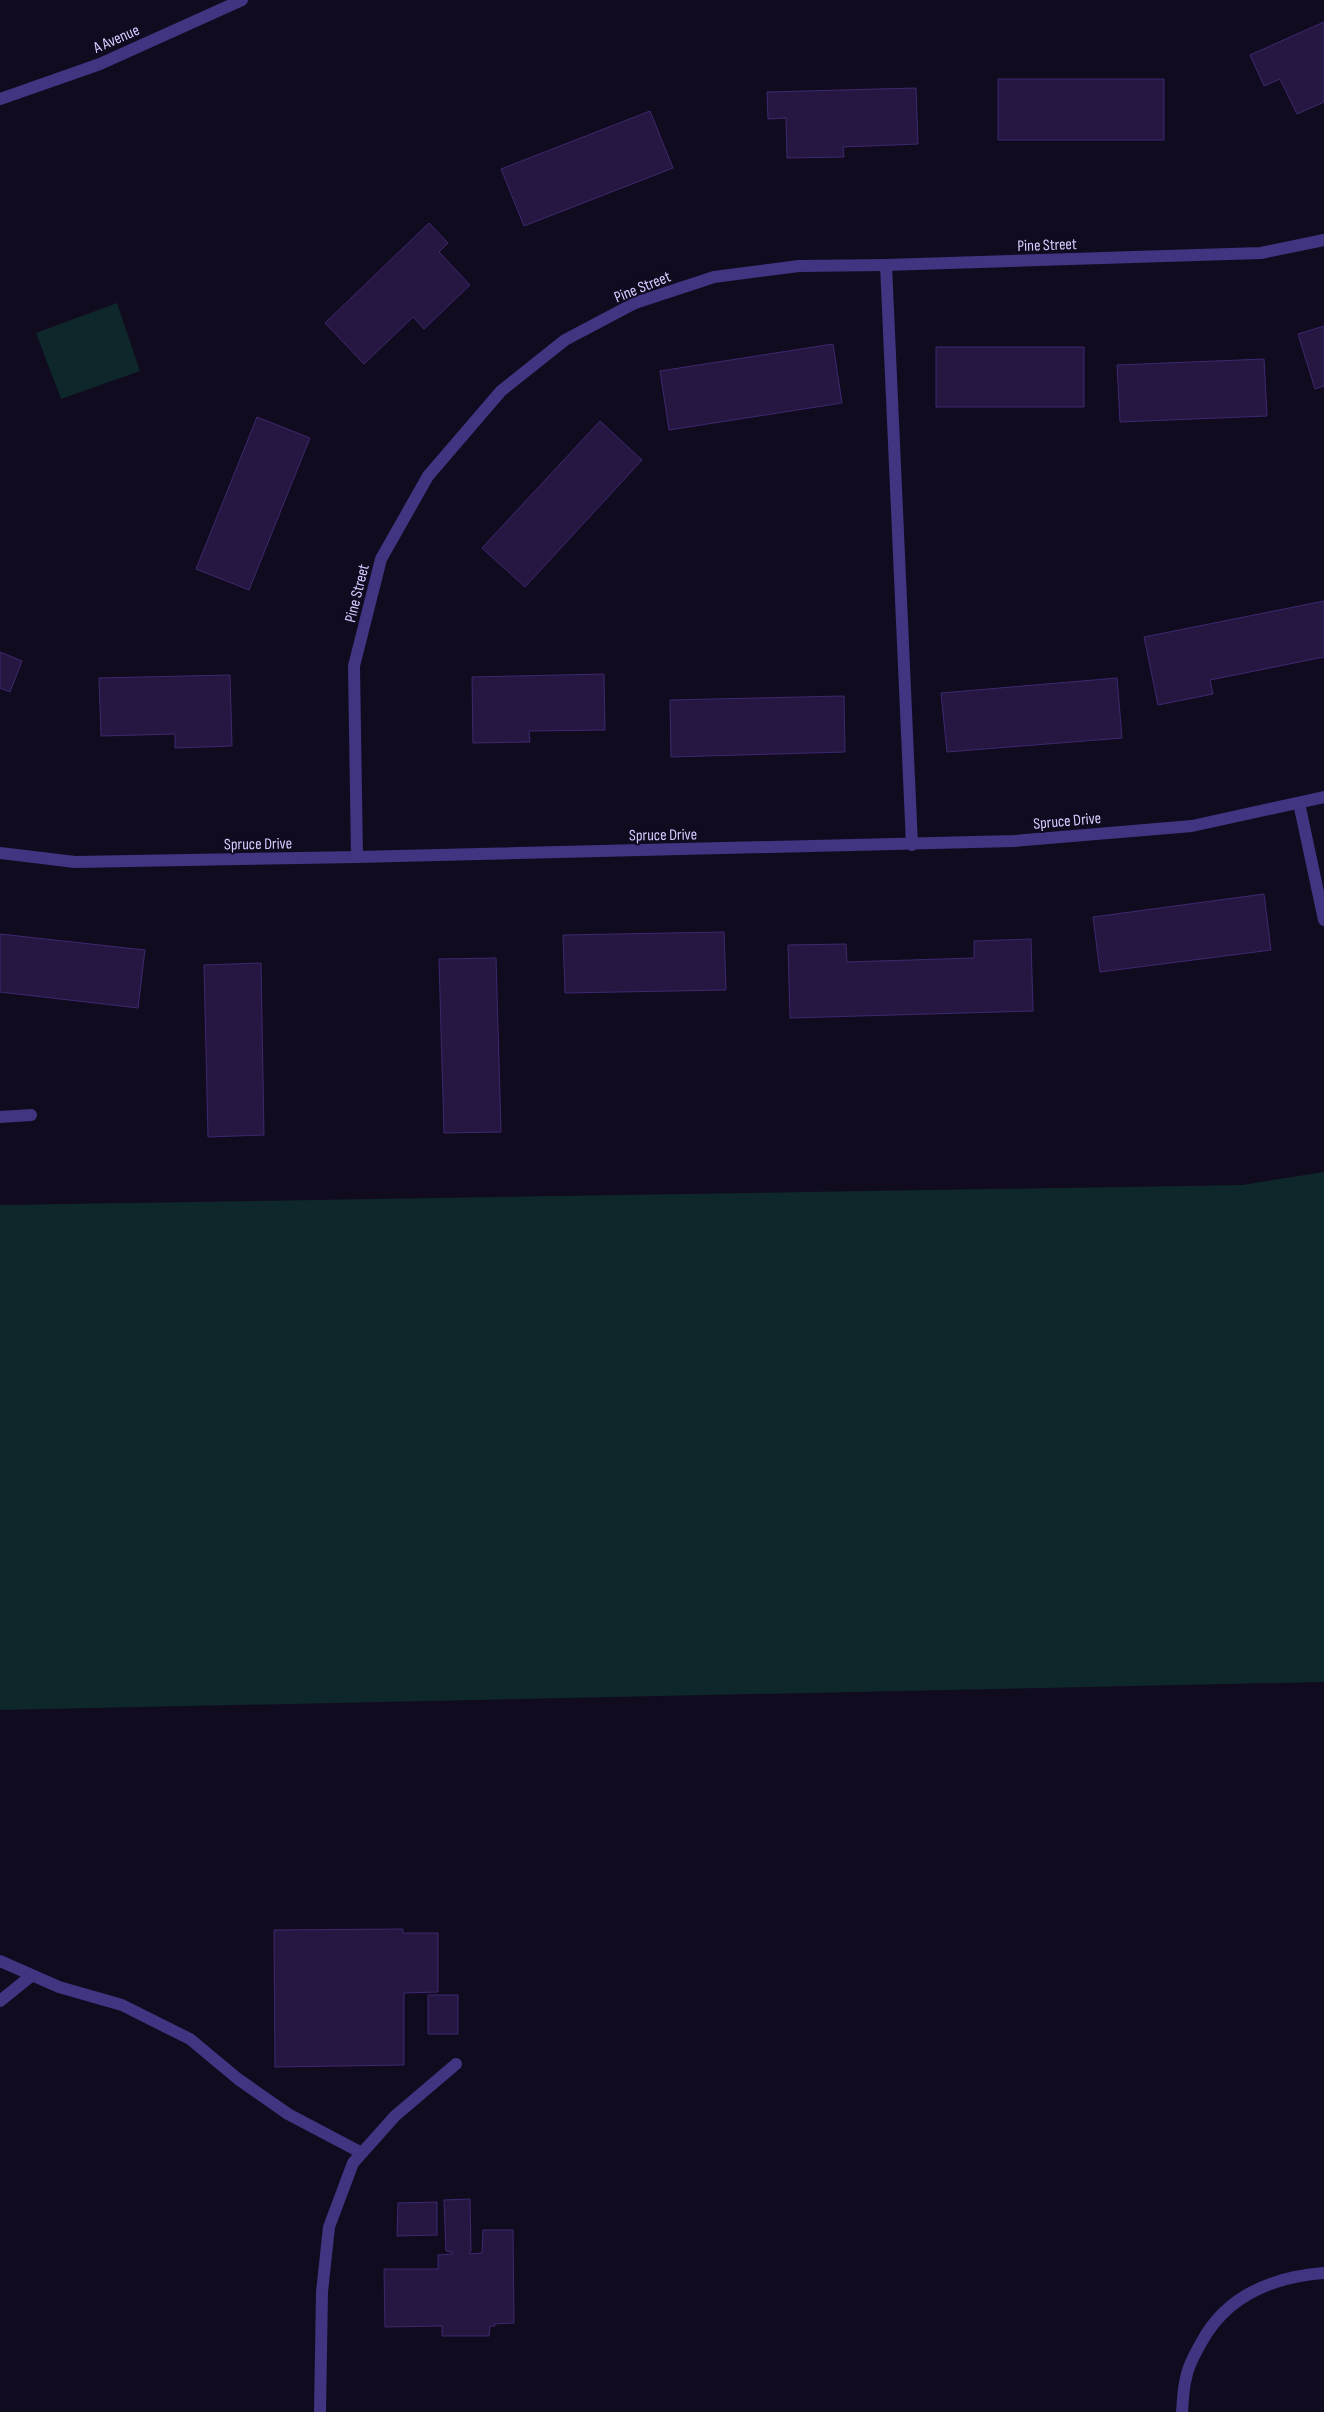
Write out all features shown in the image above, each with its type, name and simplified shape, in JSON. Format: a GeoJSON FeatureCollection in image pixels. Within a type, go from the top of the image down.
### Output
{"type":"FeatureCollection","features":[{"type":"Feature","properties":{"kind":"street","name":"A Avenue"},"geometry":{"type":"LineString","coordinates":[[0,98],[100,64],[242,0]]}},
{"type":"Feature","properties":{"kind":"street","name":"Pine Street"},"geometry":{"type":"LineString","coordinates":[[357,857],[354,666],[381,559],[428,476],[502,391],[564,340],[635,303],[714,276],[799,266],[1261,253],[1324,240]]}},
{"type":"Feature","properties":{"kind":"street"},"geometry":{"type":"LineString","coordinates":[[886,265],[912,845]]}},
{"type":"Feature","properties":{"kind":"street","name":"Spruce Drive"},"geometry":{"type":"LineString","coordinates":[[0,853],[75,862],[912,845],[1014,841],[1192,826],[1324,797]]}},
{"type":"Feature","properties":{"kind":"street"},"geometry":{"type":"LineString","coordinates":[[1299,803],[1324,920]]}},
{"type":"Feature","properties":{"kind":"street"},"geometry":{"type":"LineString","coordinates":[[0,1117],[31,1115]]}},
{"type":"Feature","properties":{"kind":"street"},"geometry":{"type":"LineString","coordinates":[[0,1961],[59,1987],[122,2005],[190,2039],[238,2079],[288,2114],[362,2154]]}},
{"type":"Feature","properties":{"kind":"street"},"geometry":{"type":"LineString","coordinates":[[0,2001],[31,1976]]}},
{"type":"Feature","properties":{"kind":"street"},"geometry":{"type":"LineString","coordinates":[[320,2412],[322,2292],[329,2227],[353,2164],[395,2116],[456,2064]]}},
{"type":"Feature","properties":{"kind":"street"},"geometry":{"type":"LineString","coordinates":[[1182,2412],[1186,2377],[1192,2359],[1219,2316],[1242,2296],[1264,2285],[1286,2279],[1324,2274]]}},
{"type":"Feature","properties":{"kind":"green space"},"geometry":{"type":"Polygon","coordinates":[[[117,303],[140,371],[61,399],[36,333],[117,303]]]}},
{"type":"Feature","properties":{"kind":"green space"},"geometry":{"type":"Polygon","coordinates":[[[1324,1172],[1324,1682],[0,1710],[0,1205],[1242,1185],[1324,1172]]]}},
{"type":"Feature","properties":{"kind":"building"},"geometry":{"type":"Polygon","coordinates":[[[1324,22],[1324,102],[1297,114],[1280,79],[1264,86],[1250,55],[1324,22]]]}},
{"type":"Feature","properties":{"kind":"building"},"geometry":{"type":"Polygon","coordinates":[[[998,79],[1164,79],[1164,140],[998,140],[998,79]]]}},
{"type":"Feature","properties":{"kind":"building"},"geometry":{"type":"Polygon","coordinates":[[[916,88],[918,144],[843,147],[844,157],[787,158],[786,118],[768,119],[767,92],[916,88]]]}},
{"type":"Feature","properties":{"kind":"building"},"geometry":{"type":"Polygon","coordinates":[[[650,111],[673,168],[524,226],[501,169],[650,111]]]}},
{"type":"Feature","properties":{"kind":"building"},"geometry":{"type":"Polygon","coordinates":[[[429,223],[448,243],[439,252],[470,285],[424,329],[413,317],[364,364],[325,323],[429,223]]]}},
{"type":"Feature","properties":{"kind":"building"},"geometry":{"type":"Polygon","coordinates":[[[1324,326],[1324,386],[1315,389],[1298,334],[1324,326]]]}},
{"type":"Feature","properties":{"kind":"building"},"geometry":{"type":"Polygon","coordinates":[[[833,344],[842,403],[669,430],[660,371],[833,344]]]}},
{"type":"Feature","properties":{"kind":"building"},"geometry":{"type":"Polygon","coordinates":[[[936,347],[1084,347],[1084,407],[936,407],[936,347]]]}},
{"type":"Feature","properties":{"kind":"building"},"geometry":{"type":"Polygon","coordinates":[[[1264,359],[1267,416],[1120,422],[1117,365],[1264,359]]]}},
{"type":"Feature","properties":{"kind":"building"},"geometry":{"type":"Polygon","coordinates":[[[257,417],[310,438],[249,590],[196,569],[257,417]]]}},
{"type":"Feature","properties":{"kind":"building"},"geometry":{"type":"Polygon","coordinates":[[[600,421],[642,460],[525,587],[482,548],[600,421]]]}},
{"type":"Feature","properties":{"kind":"building"},"geometry":{"type":"Polygon","coordinates":[[[1324,601],[1324,657],[1210,680],[1213,694],[1158,705],[1144,637],[1324,601]]]}},
{"type":"Feature","properties":{"kind":"building"},"geometry":{"type":"Polygon","coordinates":[[[0,652],[22,661],[10,692],[0,688],[0,652]]]}},
{"type":"Feature","properties":{"kind":"building"},"geometry":{"type":"Polygon","coordinates":[[[604,674],[605,730],[529,731],[530,742],[473,743],[472,677],[604,674]]]}},
{"type":"Feature","properties":{"kind":"building"},"geometry":{"type":"Polygon","coordinates":[[[230,675],[232,746],[175,748],[175,734],[101,736],[99,678],[230,675]]]}},
{"type":"Feature","properties":{"kind":"building"},"geometry":{"type":"Polygon","coordinates":[[[1117,678],[1122,738],[947,752],[941,693],[1117,678]]]}},
{"type":"Feature","properties":{"kind":"building"},"geometry":{"type":"Polygon","coordinates":[[[844,696],[845,752],[671,757],[670,700],[844,696]]]}},
{"type":"Feature","properties":{"kind":"building"},"geometry":{"type":"Polygon","coordinates":[[[1264,894],[1271,950],[1100,972],[1093,917],[1264,894]]]}},
{"type":"Feature","properties":{"kind":"building"},"geometry":{"type":"Polygon","coordinates":[[[724,932],[726,990],[565,993],[563,935],[724,932]]]}},
{"type":"Feature","properties":{"kind":"building"},"geometry":{"type":"Polygon","coordinates":[[[0,934],[145,950],[138,1008],[0,992],[0,934]]]}},
{"type":"Feature","properties":{"kind":"building"},"geometry":{"type":"Polygon","coordinates":[[[1031,939],[1033,1011],[790,1018],[788,945],[846,944],[847,962],[974,958],[974,941],[1031,939]]]}},
{"type":"Feature","properties":{"kind":"building"},"geometry":{"type":"Polygon","coordinates":[[[496,958],[501,1132],[444,1133],[439,959],[496,958]]]}},
{"type":"Feature","properties":{"kind":"building"},"geometry":{"type":"Polygon","coordinates":[[[261,963],[264,1135],[208,1137],[204,965],[261,963]]]}},
{"type":"Feature","properties":{"kind":"building"},"geometry":{"type":"Polygon","coordinates":[[[403,1929],[403,1933],[438,1933],[438,1992],[404,1993],[404,2065],[275,2067],[274,1930],[403,1929]]]}},
{"type":"Feature","properties":{"kind":"building"},"geometry":{"type":"Polygon","coordinates":[[[428,1995],[458,1995],[458,2034],[428,2034],[428,1995]]]}},
{"type":"Feature","properties":{"kind":"building"},"geometry":{"type":"Polygon","coordinates":[[[470,2199],[471,2251],[469,2254],[482,2253],[483,2230],[513,2230],[514,2323],[490,2326],[489,2336],[442,2336],[442,2326],[385,2327],[384,2269],[438,2269],[438,2255],[452,2254],[452,2252],[446,2251],[444,2200],[470,2199]]]}},
{"type":"Feature","properties":{"kind":"building"},"geometry":{"type":"Polygon","coordinates":[[[437,2202],[437,2235],[397,2236],[398,2203],[437,2202]]]}}]}
